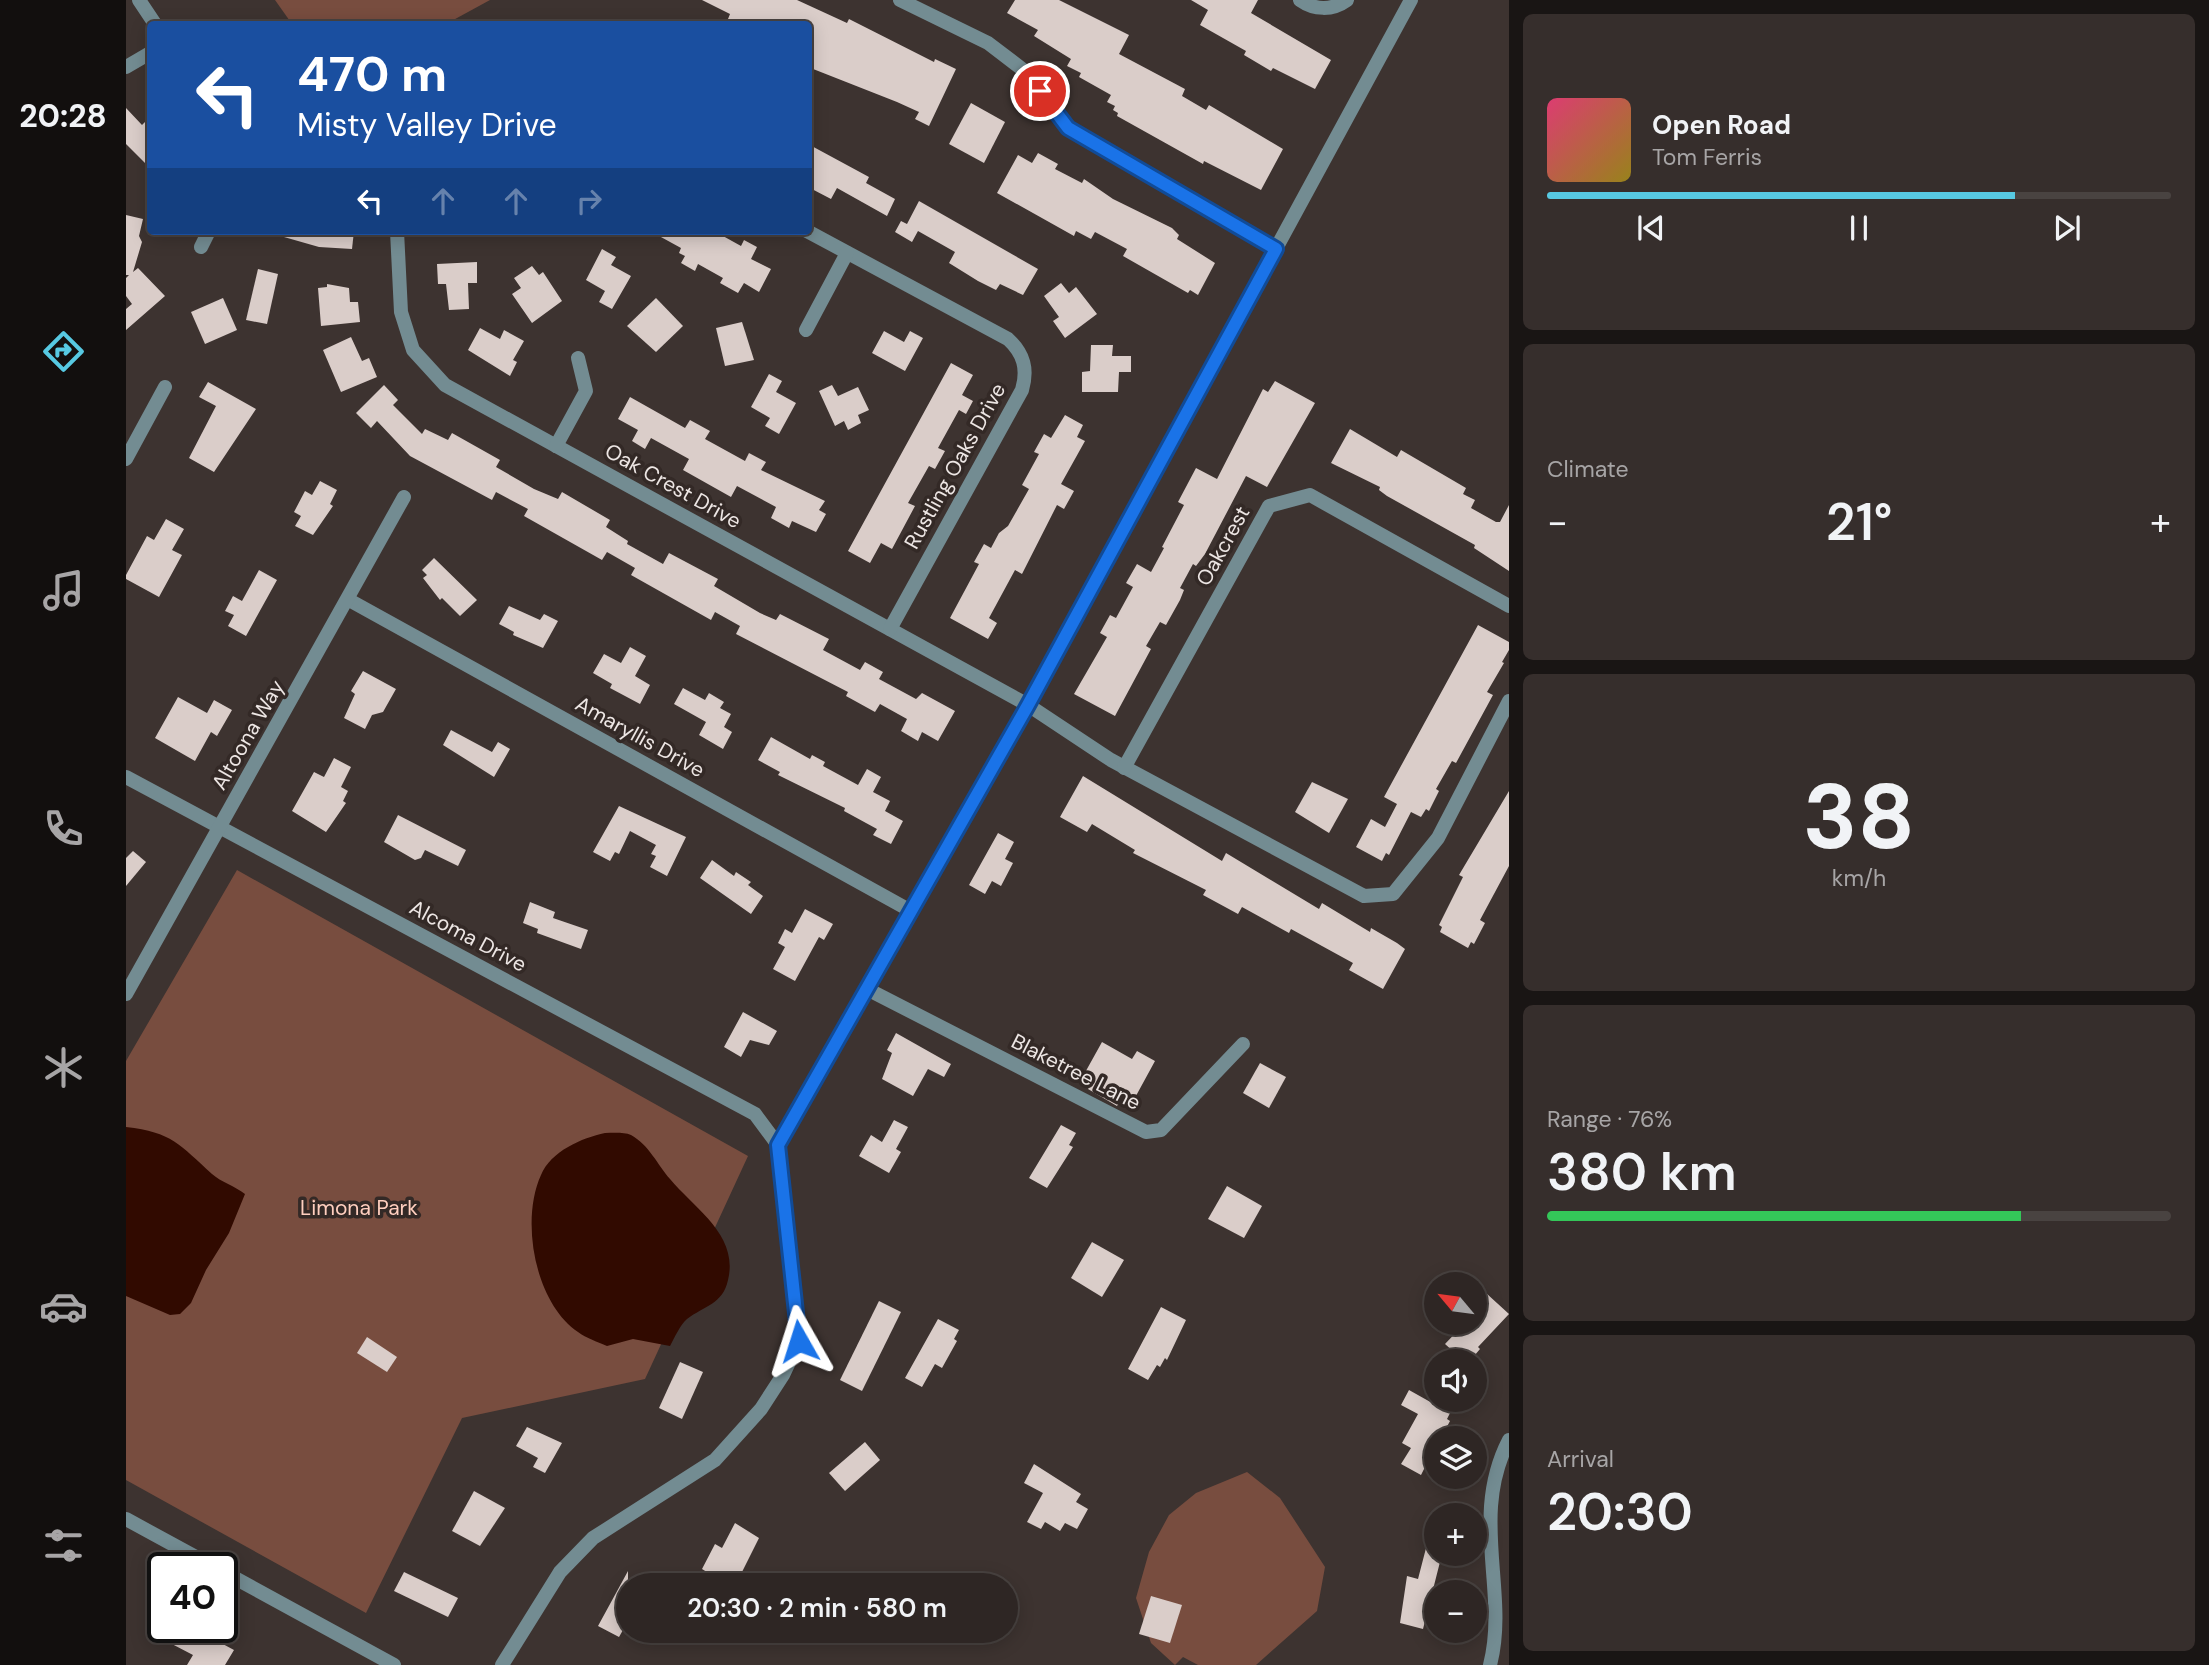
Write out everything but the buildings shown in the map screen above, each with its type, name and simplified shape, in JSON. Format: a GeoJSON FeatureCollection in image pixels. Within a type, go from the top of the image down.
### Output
{"type":"FeatureCollection","features":[{"type":"Feature","properties":{"kind":"street"},"geometry":{"type":"LineString","coordinates":[[139,0],[153,21]]}},
{"type":"Feature","properties":{"kind":"street"},"geometry":{"type":"LineString","coordinates":[[900,0],[988,43],[1026,72],[1068,128],[1276,249]]}},
{"type":"Feature","properties":{"kind":"street"},"geometry":{"type":"LineString","coordinates":[[1300,0],[1318,8],[1330,8],[1347,0]]}},
{"type":"Feature","properties":{"kind":"street"},"geometry":{"type":"LineString","coordinates":[[502,1665],[560,1572],[593,1538],[715,1461],[761,1409],[783,1375],[799,1341],[778,1145],[1028,705],[1411,0]]}},
{"type":"Feature","properties":{"kind":"street"},"geometry":{"type":"LineString","coordinates":[[126,67],[147,55]]}},
{"type":"Feature","properties":{"kind":"street","name":"Rustling Oaks Drive"},"geometry":{"type":"LineString","coordinates":[[812,234],[1008,339],[1020,350],[1026,375],[1022,390],[890,629]]}},
{"type":"Feature","properties":{"kind":"street"},"geometry":{"type":"LineString","coordinates":[[201,247],[207,235]]}},
{"type":"Feature","properties":{"kind":"street","name":"Oak Crest Drive"},"geometry":{"type":"LineString","coordinates":[[397,235],[401,312],[413,350],[445,386],[1028,705]]}},
{"type":"Feature","properties":{"kind":"street"},"geometry":{"type":"LineString","coordinates":[[806,330],[847,253]]}},
{"type":"Feature","properties":{"kind":"street"},"geometry":{"type":"LineString","coordinates":[[556,446],[586,391],[578,358]]}},
{"type":"Feature","properties":{"kind":"street"},"geometry":{"type":"LineString","coordinates":[[126,459],[164,387]]}},
{"type":"Feature","properties":{"kind":"street","name":"Oakcrest"},"geometry":{"type":"LineString","coordinates":[[1124,768],[1269,506],[1310,495],[1509,606]]}},
{"type":"Feature","properties":{"kind":"street","name":"Altoona Way"},"geometry":{"type":"LineString","coordinates":[[126,994],[349,600],[404,496]]}},
{"type":"Feature","properties":{"kind":"street","name":"Amaryllis Drive"},"geometry":{"type":"LineString","coordinates":[[349,600],[911,911]]}},
{"type":"Feature","properties":{"kind":"street"},"geometry":{"type":"LineString","coordinates":[[1028,705],[1124,768],[1364,896],[1393,894],[1438,838],[1509,701]]}},
{"type":"Feature","properties":{"kind":"street","name":"Alcoma Drive"},"geometry":{"type":"LineString","coordinates":[[126,777],[755,1114],[778,1145]]}},
{"type":"Feature","properties":{"kind":"street","name":"Blaketree Lane"},"geometry":{"type":"LineString","coordinates":[[867,989],[1146,1132],[1161,1130],[1243,1044]]}},
{"type":"Feature","properties":{"kind":"street"},"geometry":{"type":"LineString","coordinates":[[1490,1665],[1497,1641],[1489,1525],[1500,1457],[1509,1440]]}},
{"type":"Feature","properties":{"kind":"street"},"geometry":{"type":"LineString","coordinates":[[126,1519],[187,1552]]}},
{"type":"Feature","properties":{"kind":"street"},"geometry":{"type":"LineString","coordinates":[[238,1580],[394,1665]]}},
{"type":"Feature","properties":{"kind":"green space"},"geometry":{"type":"Polygon","coordinates":[[[275,0],[490,0],[452,21],[290,21],[275,0]]]}},
{"type":"Feature","properties":{"kind":"green space","name":"Limona Park"},"geometry":{"type":"Polygon","coordinates":[[[237,870],[748,1156],[645,1379],[462,1418],[366,1613],[126,1480],[126,1061],[237,870]]]}},
{"type":"Feature","properties":{"kind":"green space"},"geometry":{"type":"Polygon","coordinates":[[[1247,1472],[1280,1498],[1325,1567],[1317,1611],[1256,1665],[1198,1665],[1183,1657],[1175,1665],[1151,1643],[1136,1598],[1149,1552],[1169,1515],[1196,1493],[1247,1472]]]}},
{"type":"Feature","properties":{"kind":"shaded area"},"geometry":{"type":"Polygon","coordinates":[[[126,1127],[165,1136],[216,1177],[245,1194],[229,1233],[206,1270],[191,1303],[180,1314],[170,1315],[126,1296],[126,1127]]]}},
{"type":"Feature","properties":{"kind":"shaded area"},"geometry":{"type":"Polygon","coordinates":[[[605,1133],[628,1134],[643,1144],[670,1179],[712,1224],[727,1249],[730,1264],[726,1288],[712,1304],[684,1322],[670,1346],[633,1339],[607,1346],[578,1332],[563,1319],[551,1302],[535,1260],[532,1215],[541,1175],[560,1152],[577,1142],[605,1133]]]}},
{"type":"Feature","properties":{"kind":"route"},"geometry":{"type":"LineString","coordinates":[[799,1341],[778,1145],[1028,705],[1276,249],[1068,128],[1040,91]]}}]}
